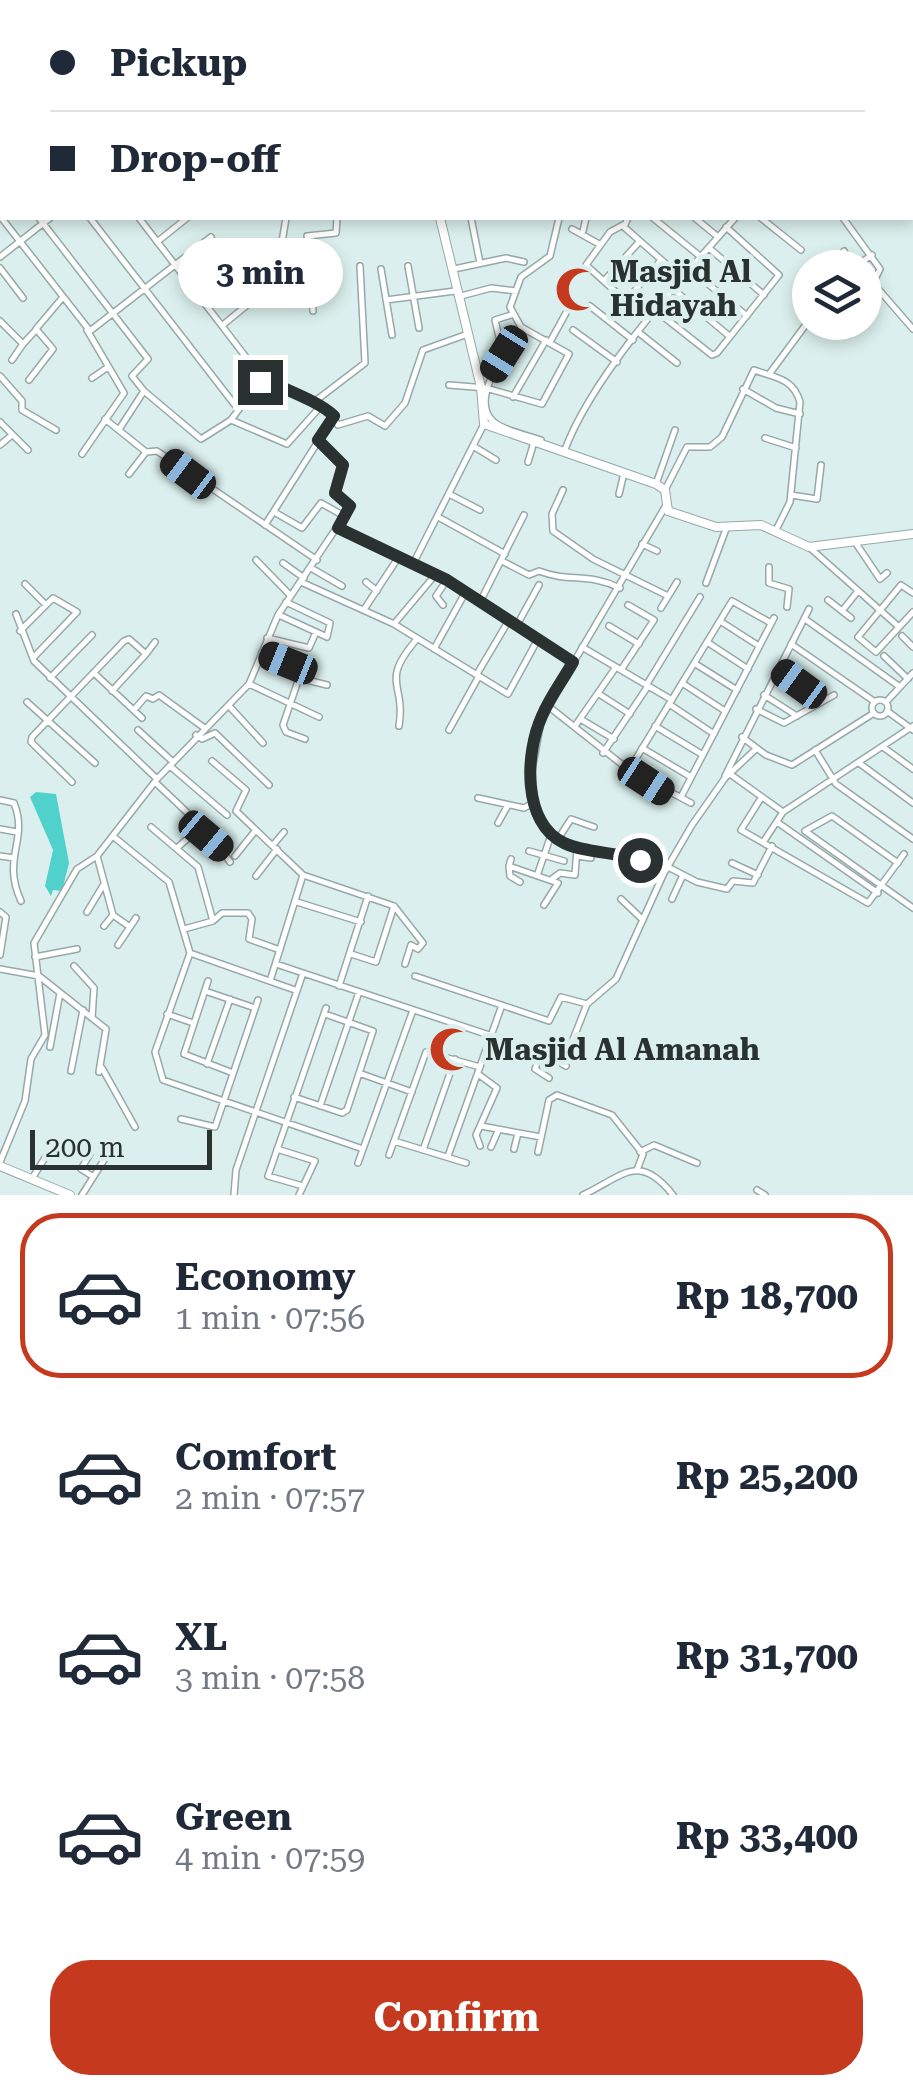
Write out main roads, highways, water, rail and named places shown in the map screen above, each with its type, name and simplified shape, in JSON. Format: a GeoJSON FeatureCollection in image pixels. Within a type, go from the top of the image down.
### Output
{"type":"FeatureCollection","features":[{"type":"Feature","properties":{"kind":"water"},"geometry":{"type":"Polygon","coordinates":[[[36,792],[56,794],[69,863],[62,891],[53,890],[51,896],[45,886],[53,850],[30,797],[36,792]]]}},
{"type":"Feature","properties":{"kind":"place","name":"Masjid Al Hidayah"},"geometry":{"type":"Point","coordinates":[577,289]}},
{"type":"Feature","properties":{"kind":"place","name":"Masjid Al Amanah"},"geometry":{"type":"Point","coordinates":[452,1050]}}]}
